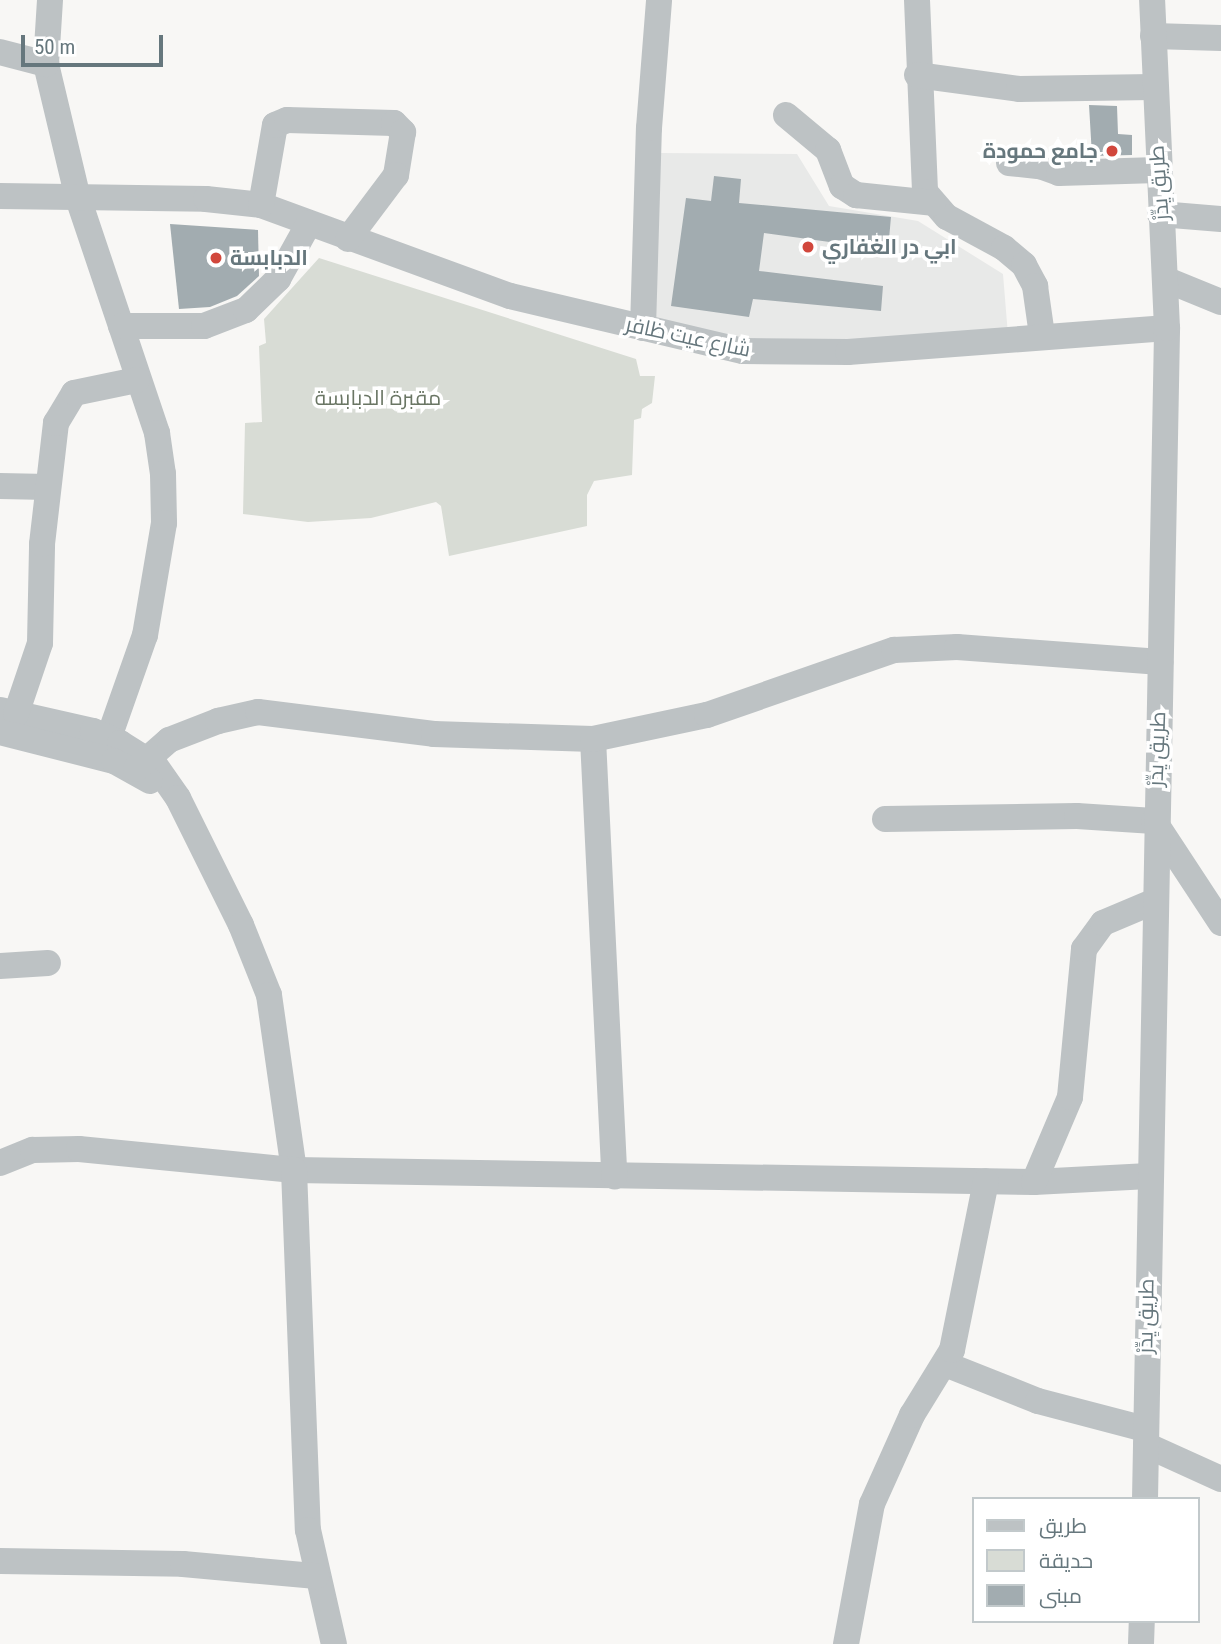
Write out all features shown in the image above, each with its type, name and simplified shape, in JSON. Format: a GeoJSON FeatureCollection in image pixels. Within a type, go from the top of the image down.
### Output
{"type":"FeatureCollection","features":[{"type":"Feature","properties":{"kind":"street"},"geometry":{"type":"LineString","coordinates":[[50,0],[46,64],[78,198],[160,451],[164,523],[145,635],[109,737]]}},
{"type":"Feature","properties":{"kind":"street"},"geometry":{"type":"LineString","coordinates":[[643,328],[649,128],[659,0]]}},
{"type":"Feature","properties":{"kind":"street"},"geometry":{"type":"LineString","coordinates":[[917,0],[921,176],[933,203],[947,217],[1004,247],[1024,265],[1035,286],[1042,335]]}},
{"type":"Feature","properties":{"kind":"street","name":"طريق يِدِّرْ"},"geometry":{"type":"LineString","coordinates":[[1145,1497],[1154,821],[1167,328],[1167,280],[1160,214],[1153,87],[1152,0]]}},
{"type":"Feature","properties":{"kind":"street"},"geometry":{"type":"LineString","coordinates":[[1153,36],[1221,38]]}},
{"type":"Feature","properties":{"kind":"street"},"geometry":{"type":"LineString","coordinates":[[0,52],[46,64]]}},
{"type":"Feature","properties":{"kind":"street"},"geometry":{"type":"LineString","coordinates":[[918,75],[1019,89],[1153,87]]}},
{"type":"Feature","properties":{"kind":"street"},"geometry":{"type":"LineString","coordinates":[[786,116],[828,150],[842,186],[856,195],[933,203]]}},
{"type":"Feature","properties":{"kind":"street"},"geometry":{"type":"LineString","coordinates":[[261,205],[275,125],[287,120],[394,123],[403,132],[396,175],[348,239]]}},
{"type":"Feature","properties":{"kind":"street"},"geometry":{"type":"LineString","coordinates":[[1009,163],[1059,173],[1158,170]]}},
{"type":"Feature","properties":{"kind":"street","name":"شارع عيت ظافر"},"geometry":{"type":"LineString","coordinates":[[0,196],[206,199],[261,205],[510,296],[743,351],[771,353],[886,349],[1042,335],[1167,328]]}},
{"type":"Feature","properties":{"kind":"street"},"geometry":{"type":"LineString","coordinates":[[1160,214],[1221,219]]}},
{"type":"Feature","properties":{"kind":"street"},"geometry":{"type":"LineString","coordinates":[[121,326],[204,326],[246,310],[278,279],[309,223]]}},
{"type":"Feature","properties":{"kind":"street"},"geometry":{"type":"LineString","coordinates":[[1167,280],[1221,302]]}},
{"type":"Feature","properties":{"kind":"street"},"geometry":{"type":"LineString","coordinates":[[5,719],[40,643],[48,487],[56,423],[69,398],[82,390],[136,380]]}},
{"type":"Feature","properties":{"kind":"street"},"geometry":{"type":"LineString","coordinates":[[0,486],[48,487]]}},
{"type":"Feature","properties":{"kind":"street"},"geometry":{"type":"LineString","coordinates":[[140,764],[169,740],[218,721],[258,712],[434,734],[593,739],[707,715],[894,650],[957,648],[1160,662]]}},
{"type":"Feature","properties":{"kind":"street"},"geometry":{"type":"LineString","coordinates":[[5,719],[109,737],[178,798],[241,925],[269,995],[294,1170],[308,1530],[316,1576],[334,1644]]}},
{"type":"Feature","properties":{"kind":"street"},"geometry":{"type":"LineString","coordinates":[[5,719],[140,764]]}},
{"type":"Feature","properties":{"kind":"street"},"geometry":{"type":"LineString","coordinates":[[593,739],[614,1176]]}},
{"type":"Feature","properties":{"kind":"street"},"geometry":{"type":"LineString","coordinates":[[885,819],[1077,816],[1154,821],[1221,923]]}},
{"type":"Feature","properties":{"kind":"street"},"geometry":{"type":"LineString","coordinates":[[1034,1182],[1070,1097],[1084,949],[1104,923],[1154,901]]}},
{"type":"Feature","properties":{"kind":"street"},"geometry":{"type":"LineString","coordinates":[[0,966],[48,963]]}},
{"type":"Feature","properties":{"kind":"street"},"geometry":{"type":"LineString","coordinates":[[0,1163],[33,1150],[79,1149],[294,1170],[1034,1182],[1149,1176]]}},
{"type":"Feature","properties":{"kind":"street"},"geometry":{"type":"LineString","coordinates":[[846,1644],[872,1504],[912,1415],[945,1364],[974,1255],[986,1181]]}},
{"type":"Feature","properties":{"kind":"street"},"geometry":{"type":"LineString","coordinates":[[945,1364],[1038,1401],[1145,1437],[1221,1479]]}},
{"type":"Feature","properties":{"kind":"street"},"geometry":{"type":"LineString","coordinates":[[0,1561],[173,1563],[316,1576]]}},
{"type":"Feature","properties":{"kind":"street"},"geometry":{"type":"LineString","coordinates":[[1141,1644],[1142,1623]]}},
{"type":"Feature","properties":{"kind":"shaded area","name":"ابي در الغفاري"},"geometry":{"type":"Polygon","coordinates":[[[660,153],[797,154],[829,206],[918,221],[1003,274],[1008,335],[754,350],[665,330],[655,315],[660,153]]]}},
{"type":"Feature","properties":{"kind":"green space","name":"مقبرة الدبابسة"},"geometry":{"type":"Polygon","coordinates":[[[319,258],[636,359],[640,376],[655,376],[652,403],[642,409],[641,418],[634,420],[632,475],[594,481],[587,495],[587,526],[449,556],[441,506],[436,502],[371,518],[308,522],[243,514],[245,423],[262,422],[259,346],[266,343],[264,319],[319,258]]]}},
{"type":"Feature","properties":{"kind":"building","name":"جامع حمودة"},"geometry":{"type":"Polygon","coordinates":[[[1089,105],[1117,106],[1118,134],[1132,135],[1132,155],[1092,156],[1089,105]]]}},
{"type":"Feature","properties":{"kind":"building"},"geometry":{"type":"Polygon","coordinates":[[[714,176],[741,179],[739,203],[891,217],[888,250],[764,233],[759,271],[883,286],[881,311],[753,299],[749,317],[671,306],[686,198],[711,201],[714,176]]]}},
{"type":"Feature","properties":{"kind":"building","name":"الدبابسة"},"geometry":{"type":"Polygon","coordinates":[[[170,224],[258,230],[259,276],[237,296],[210,307],[179,309],[170,224]]]}},
{"type":"Feature","properties":{"kind":"place","name":"جامع حمودة"},"geometry":{"type":"Point","coordinates":[1112,151]}},
{"type":"Feature","properties":{"kind":"place","name":"ابي در الغفاري"},"geometry":{"type":"Point","coordinates":[808,247]}},
{"type":"Feature","properties":{"kind":"place","name":"الدبابسة"},"geometry":{"type":"Point","coordinates":[216,258]}}]}
